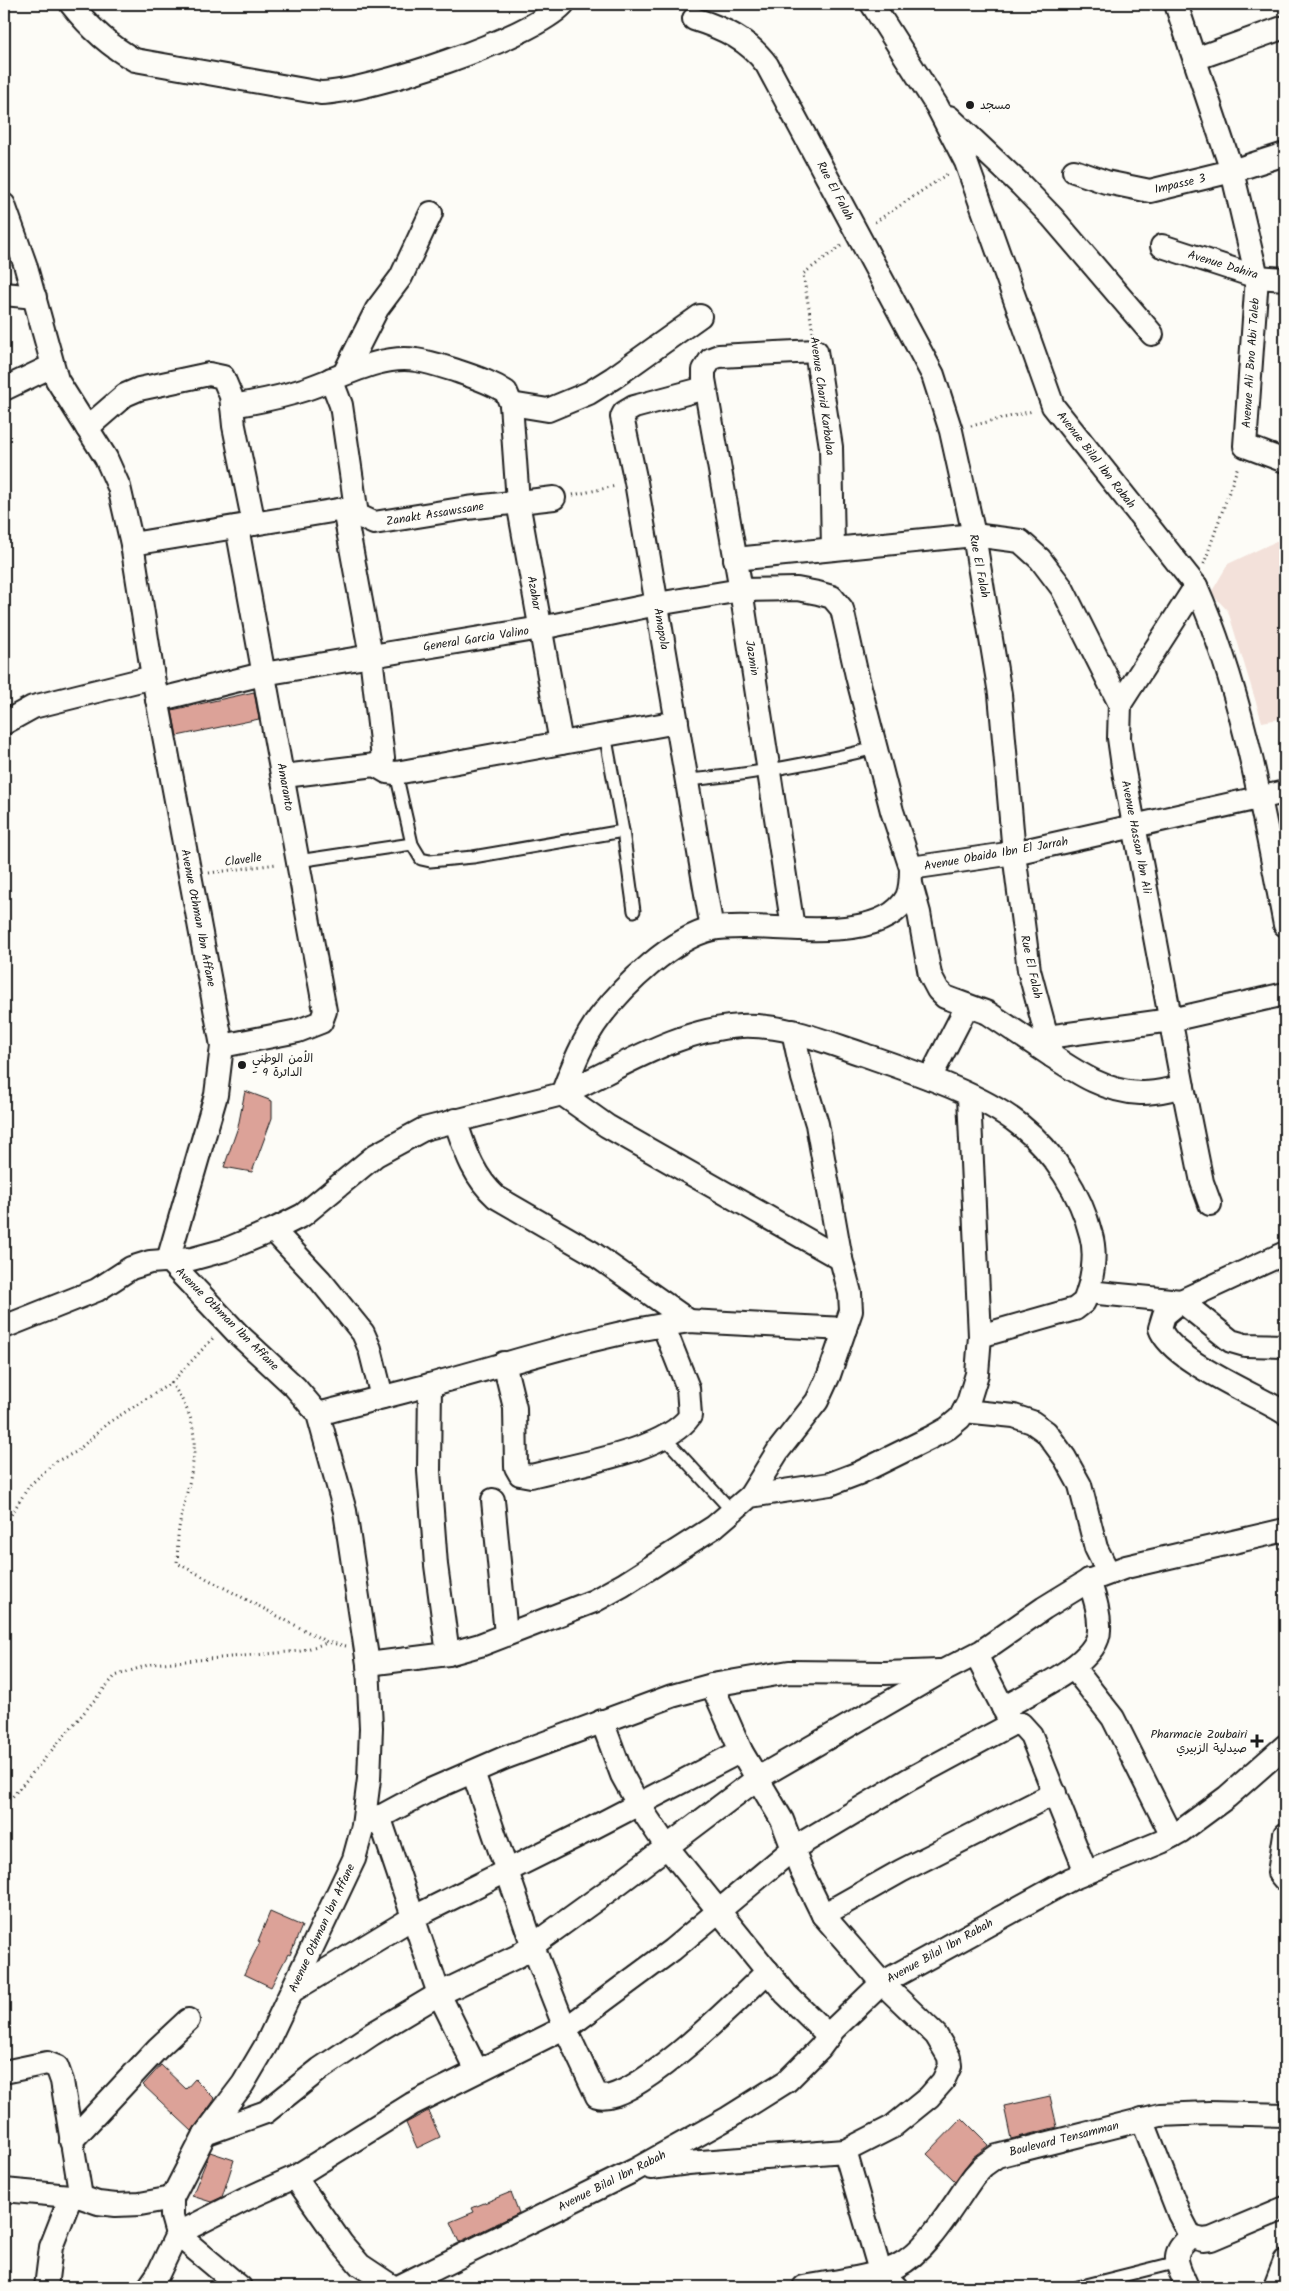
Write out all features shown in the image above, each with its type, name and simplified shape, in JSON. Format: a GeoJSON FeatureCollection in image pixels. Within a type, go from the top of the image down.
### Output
{"type":"FeatureCollection","features":[{"type":"Feature","properties":{"kind":"street"},"geometry":{"type":"LineString","coordinates":[[71,4],[84,20],[116,50],[135,60],[321,93],[366,87],[475,50],[524,29],[564,4]]}},
{"type":"Feature","properties":{"kind":"street","name":"Avenue Bilal Ibn Rabah"},"geometry":{"type":"LineString","coordinates":[[872,4],[937,106],[966,162],[1053,406],[1196,586],[1219,646],[1260,797],[1285,925]]}},
{"type":"Feature","properties":{"kind":"street","name":"Avenue Ali Bno Abi Taleb"},"geometry":{"type":"LineString","coordinates":[[1176,4],[1232,172],[1257,277],[1245,446]]}},
{"type":"Feature","properties":{"kind":"street","name":"Rue El Falah"},"geometry":{"type":"LineString","coordinates":[[694,19],[716,26],[756,51],[767,65],[933,375],[951,431],[974,535],[1000,694],[1014,853],[1029,970],[1049,1046]]}},
{"type":"Feature","properties":{"kind":"street"},"geometry":{"type":"LineString","coordinates":[[1195,59],[1285,27]]}},
{"type":"Feature","properties":{"kind":"street"},"geometry":{"type":"LineString","coordinates":[[937,106],[997,161],[1052,217],[1152,334]]}},
{"type":"Feature","properties":{"kind":"street","name":"Impasse 3"},"geometry":{"type":"LineString","coordinates":[[1074,171],[1106,182],[1150,191],[1232,172],[1285,154]]}},
{"type":"Feature","properties":{"kind":"street","name":"Avenue Othman Ibn Affane"},"geometry":{"type":"LineString","coordinates":[[4,205],[34,297],[52,366],[65,396],[106,458],[119,488],[132,544],[157,700],[222,1046],[216,1095],[168,1260],[228,1323],[295,1387],[318,1414],[346,1511],[367,1657],[371,1728],[369,1779],[371,1821],[343,1886],[266,2044],[243,2084],[205,2134],[172,2198]]}},
{"type":"Feature","properties":{"kind":"street"},"geometry":{"type":"LineString","coordinates":[[284,776],[375,765],[382,760],[384,752],[350,512],[338,376],[377,309],[401,277],[431,214]]}},
{"type":"Feature","properties":{"kind":"street","name":"Avenue Dahira"},"geometry":{"type":"LineString","coordinates":[[1162,246],[1257,277],[1285,280]]}},
{"type":"Feature","properties":{"kind":"street"},"geometry":{"type":"LineString","coordinates":[[4,294],[34,297]]}},
{"type":"Feature","properties":{"kind":"street"},"geometry":{"type":"LineString","coordinates":[[232,406],[307,389],[372,365],[416,360],[497,386],[506,392],[511,404],[548,410],[589,393],[700,316]]}},
{"type":"Feature","properties":{"kind":"street","name":"Jazmin"},"geometry":{"type":"LineString","coordinates":[[793,928],[770,769],[741,590],[705,388],[704,370],[711,359],[816,351]]}},
{"type":"Feature","properties":{"kind":"street","name":"Avenue Charid Karbalaa"},"geometry":{"type":"LineString","coordinates":[[816,351],[831,447],[833,549]]}},
{"type":"Feature","properties":{"kind":"street"},"geometry":{"type":"LineString","coordinates":[[4,389],[52,366]]}},
{"type":"Feature","properties":{"kind":"street","name":"Amaranto"},"geometry":{"type":"LineString","coordinates":[[87,428],[125,395],[209,374],[223,376],[232,406],[263,674],[284,776],[325,1011],[321,1022],[298,1032],[222,1046]]}},
{"type":"Feature","properties":{"kind":"street","name":"Amapola"},"geometry":{"type":"LineString","coordinates":[[705,388],[634,407],[624,413],[622,417],[636,482],[712,930]]}},
{"type":"Feature","properties":{"kind":"street","name":"Azahar"},"geometry":{"type":"LineString","coordinates":[[511,404],[518,502],[561,742]]}},
{"type":"Feature","properties":{"kind":"street"},"geometry":{"type":"LineString","coordinates":[[1245,446],[1285,461]]}},
{"type":"Feature","properties":{"kind":"street","name":"Zanakt Assawssane"},"geometry":{"type":"LineString","coordinates":[[132,544],[245,525],[350,512],[374,523],[467,508],[554,498]]}},
{"type":"Feature","properties":{"kind":"street","name":"Avenue Hassan Ibn Ali"},"geometry":{"type":"LineString","coordinates":[[735,559],[974,535],[1020,541],[1040,559],[1062,588],[1120,704],[1120,748],[1134,828],[1182,1087],[1202,1182],[1210,1204]]}},
{"type":"Feature","properties":{"kind":"street"},"geometry":{"type":"LineString","coordinates":[[1120,704],[1196,586]]}},
{"type":"Feature","properties":{"kind":"street","name":"General Garcia Valino"},"geometry":{"type":"LineString","coordinates":[[157,700],[263,674],[541,628],[657,604],[741,590],[796,589],[832,597],[842,609],[892,811],[911,876],[930,975],[938,990],[945,997],[988,1013],[1049,1046]]}},
{"type":"Feature","properties":{"kind":"street"},"geometry":{"type":"LineString","coordinates":[[4,723],[34,707],[153,677]]}},
{"type":"Feature","properties":{"kind":"street"},"geometry":{"type":"LineString","coordinates":[[375,765],[387,772],[396,773],[677,722]]}},
{"type":"Feature","properties":{"kind":"street","name":"Avenue Obaida Ibn El Jarrah"},"geometry":{"type":"LineString","coordinates":[[562,1094],[583,1045],[600,1017],[625,989],[655,960],[674,946],[712,930],[844,928],[880,921],[900,906],[907,896],[911,876],[1134,828],[1285,792]]}},
{"type":"Feature","properties":{"kind":"street"},"geometry":{"type":"LineString","coordinates":[[1049,1046],[1285,994]]}},
{"type":"Feature","properties":{"kind":"street"},"geometry":{"type":"LineString","coordinates":[[930,1078],[967,1006]]}},
{"type":"Feature","properties":{"kind":"street"},"geometry":{"type":"LineString","coordinates":[[4,1327],[97,1290],[131,1268],[150,1262],[192,1258],[225,1250],[273,1230],[303,1215],[376,1155],[424,1129],[562,1094],[668,1044],[700,1034],[740,1026],[793,1031],[930,1078],[1021,1126],[1050,1156],[1075,1191],[1092,1236],[1093,1261],[1088,1292],[1084,1302],[1075,1309],[980,1336]]}},
{"type":"Feature","properties":{"kind":"street"},"geometry":{"type":"LineString","coordinates":[[367,1657],[448,1654],[480,1645],[594,1601],[623,1585],[714,1526],[750,1496],[778,1451],[817,1401],[846,1329],[851,1311],[850,1293],[841,1259],[817,1124],[803,1078],[793,1031]]}},
{"type":"Feature","properties":{"kind":"street"},"geometry":{"type":"LineString","coordinates":[[1049,1046],[1078,1074],[1123,1092],[1142,1093],[1182,1087]]}},
{"type":"Feature","properties":{"kind":"street"},"geometry":{"type":"LineString","coordinates":[[562,1094],[607,1126],[841,1259]]}},
{"type":"Feature","properties":{"kind":"street"},"geometry":{"type":"LineString","coordinates":[[750,1496],[808,1489],[830,1484],[859,1473],[948,1428],[960,1418],[964,1411],[977,1374],[980,1336],[969,1097]]}},
{"type":"Feature","properties":{"kind":"street"},"geometry":{"type":"LineString","coordinates":[[455,1120],[471,1166],[482,1185],[496,1196],[591,1252],[689,1321]]}},
{"type":"Feature","properties":{"kind":"street"},"geometry":{"type":"LineString","coordinates":[[273,1230],[320,1280],[363,1333],[370,1349],[382,1397]]}},
{"type":"Feature","properties":{"kind":"street"},"geometry":{"type":"LineString","coordinates":[[1285,1253],[1181,1301],[1164,1315],[1160,1328],[1162,1334],[1193,1361],[1226,1383],[1285,1413]]}},
{"type":"Feature","properties":{"kind":"street"},"geometry":{"type":"LineString","coordinates":[[1088,1292],[1181,1301],[1230,1341],[1245,1345],[1285,1346]]}},
{"type":"Feature","properties":{"kind":"street"},"geometry":{"type":"LineString","coordinates":[[318,1414],[575,1344],[663,1325],[689,1321],[846,1329]]}},
{"type":"Feature","properties":{"kind":"street"},"geometry":{"type":"LineString","coordinates":[[504,1363],[516,1416],[516,1467],[520,1474],[525,1477],[586,1463],[664,1438],[682,1427],[690,1416],[688,1388],[663,1325]]}},
{"type":"Feature","properties":{"kind":"street"},"geometry":{"type":"LineString","coordinates":[[430,1385],[429,1471],[436,1565],[448,1654]]}},
{"type":"Feature","properties":{"kind":"street"},"geometry":{"type":"LineString","coordinates":[[149,2287],[158,2274],[177,2234],[246,2199],[295,2177],[412,2104],[565,2028],[605,2002],[672,1950],[794,1848],[908,1780],[1007,1716],[1072,1667],[1094,1647],[1100,1631],[1097,1606],[1098,1576],[1096,1548],[1080,1484],[1065,1458],[1046,1432],[1032,1422],[1014,1416],[964,1411]]}},
{"type":"Feature","properties":{"kind":"street"},"geometry":{"type":"LineString","coordinates":[[493,1500],[506,1634]]}},
{"type":"Feature","properties":{"kind":"street"},"geometry":{"type":"LineString","coordinates":[[205,2134],[266,2112],[320,2068],[439,1994],[518,1956],[758,1778],[943,1671],[976,1655],[1044,1608],[1098,1576],[1285,1530]]}},
{"type":"Feature","properties":{"kind":"street"},"geometry":{"type":"LineString","coordinates":[[976,1655],[1007,1716],[1027,1728],[1086,1872]]}},
{"type":"Feature","properties":{"kind":"street"},"geometry":{"type":"LineString","coordinates":[[1072,1667],[1113,1718],[1172,1836]]}},
{"type":"Feature","properties":{"kind":"street"},"geometry":{"type":"LineString","coordinates":[[476,2071],[439,1994],[414,1917],[371,1821],[428,1791],[473,1772],[602,1721],[672,1696],[712,1685],[789,1672],[885,1673],[943,1671]]}},
{"type":"Feature","properties":{"kind":"street"},"geometry":{"type":"LineString","coordinates":[[635,2170],[688,2163],[845,2151],[892,2127],[915,2108],[943,2080],[950,2066],[948,2057],[936,2035],[882,1983],[823,1916],[805,1880],[782,1820],[740,1750],[712,1685]]}},
{"type":"Feature","properties":{"kind":"street"},"geometry":{"type":"LineString","coordinates":[[602,1721],[622,1774],[638,1804],[667,1847],[786,1994],[828,2036]]}},
{"type":"Feature","properties":{"kind":"street","name":"Avenue Bilal Ibn Rabah"},"geometry":{"type":"LineString","coordinates":[[398,2287],[635,2170],[787,2082],[828,2036],[882,1983],[1086,1872],[1172,1836],[1227,1797],[1285,1746]]}},
{"type":"Feature","properties":{"kind":"street"},"geometry":{"type":"LineString","coordinates":[[292,1991],[414,1917],[638,1804],[740,1750]]}},
{"type":"Feature","properties":{"kind":"street"},"geometry":{"type":"LineString","coordinates":[[473,1772],[505,1870],[532,1944],[565,2028],[597,2096],[604,2098],[645,2077],[688,2046],[768,1971]]}},
{"type":"Feature","properties":{"kind":"street"},"geometry":{"type":"LineString","coordinates":[[823,1916],[901,1871],[1054,1793]]}},
{"type":"Feature","properties":{"kind":"street"},"geometry":{"type":"LineString","coordinates":[[1285,1834],[1279,1873],[1285,1880]]}},
{"type":"Feature","properties":{"kind":"street"},"geometry":{"type":"LineString","coordinates":[[71,2141],[158,2048],[188,2020]]}},
{"type":"Feature","properties":{"kind":"street"},"geometry":{"type":"LineString","coordinates":[[4,2072],[50,2063],[57,2067],[62,2081],[71,2141],[76,2197],[51,2247],[46,2287]]}},
{"type":"Feature","properties":{"kind":"street","name":"Boulevard Tensamman"},"geometry":{"type":"LineString","coordinates":[[804,2287],[897,2266],[917,2252],[978,2171],[997,2156],[1160,2115],[1199,2113],[1285,2115]]}},
{"type":"Feature","properties":{"kind":"street"},"geometry":{"type":"LineString","coordinates":[[1142,2119],[1179,2214],[1191,2237],[1203,2240],[1211,2239],[1285,2208]]}},
{"type":"Feature","properties":{"kind":"street"},"geometry":{"type":"LineString","coordinates":[[845,2151],[880,2271],[896,2287]]}},
{"type":"Feature","properties":{"kind":"street"},"geometry":{"type":"LineString","coordinates":[[295,2177],[342,2244],[360,2265],[393,2287]]}},
{"type":"Feature","properties":{"kind":"street"},"geometry":{"type":"LineString","coordinates":[[4,2190],[76,2197],[98,2203],[116,2205],[140,2204],[172,2198],[172,2216],[177,2234],[240,2287]]}},
{"type":"Feature","properties":{"kind":"street"},"geometry":{"type":"LineString","coordinates":[[1187,2287],[1178,2262],[1179,2246],[1191,2237]]}},
{"type":"Feature","properties":{"kind":"street"},"geometry":{"type":"LineString","coordinates":[[1275,2287],[1285,2261]]}},
{"type":"Feature","properties":{"kind":"lane"},"geometry":{"type":"LineString","coordinates":[[605,734],[623,830],[634,911]]}},
{"type":"Feature","properties":{"kind":"lane"},"geometry":{"type":"LineString","coordinates":[[687,780],[726,777],[815,763],[876,748]]}},
{"type":"Feature","properties":{"kind":"lane"},"geometry":{"type":"LineString","coordinates":[[396,773],[412,844],[421,859],[430,861],[473,857],[623,830]]}},
{"type":"Feature","properties":{"kind":"lane"},"geometry":{"type":"LineString","coordinates":[[298,860],[412,844]]}},
{"type":"Feature","properties":{"kind":"lane"},"geometry":{"type":"LineString","coordinates":[[664,1438],[732,1511]]}},
{"type":"Feature","properties":{"kind":"lane"},"geometry":{"type":"LineString","coordinates":[[1078,2287],[1178,2262]]}},
{"type":"Feature","properties":{"kind":"path"},"geometry":{"type":"LineString","coordinates":[[857,234],[966,162]]}},
{"type":"Feature","properties":{"kind":"path","name":"Avenue Charid Karbalaa"},"geometry":{"type":"LineString","coordinates":[[816,351],[803,274],[857,234]]}},
{"type":"Feature","properties":{"kind":"path"},"geometry":{"type":"LineString","coordinates":[[951,431],[1053,406]]}},
{"type":"Feature","properties":{"kind":"path","name":"Avenue Ali Bno Abi Taleb"},"geometry":{"type":"LineString","coordinates":[[1196,586],[1245,446]]}},
{"type":"Feature","properties":{"kind":"path"},"geometry":{"type":"LineString","coordinates":[[554,498],[636,482]]}},
{"type":"Feature","properties":{"kind":"path","name":"Clavelle"},"geometry":{"type":"LineString","coordinates":[[190,876],[298,860]]}},
{"type":"Feature","properties":{"kind":"path"},"geometry":{"type":"LineString","coordinates":[[6,1523],[29,1486],[55,1462],[76,1452],[108,1423],[171,1383],[228,1323]]}},
{"type":"Feature","properties":{"kind":"path"},"geometry":{"type":"LineString","coordinates":[[171,1383],[182,1399],[192,1421],[194,1451],[189,1488],[179,1529],[177,1563],[327,1642],[367,1657]]}},
{"type":"Feature","properties":{"kind":"path"},"geometry":{"type":"LineString","coordinates":[[4,1801],[12,1797],[116,1676],[151,1664],[300,1651],[327,1642]]}},
{"type":"Feature","properties":{"kind":"shaded area"},"geometry":{"type":"Polygon","coordinates":[[[1285,537],[1285,718],[1262,722],[1228,611],[1211,593],[1228,564],[1285,537]]]}},
{"type":"Feature","properties":{"kind":"building"},"geometry":{"type":"Polygon","coordinates":[[[254,692],[259,719],[177,736],[172,710],[254,692]]]}},
{"type":"Feature","properties":{"kind":"building"},"geometry":{"type":"Polygon","coordinates":[[[245,1091],[272,1101],[272,1118],[252,1172],[224,1167],[238,1127],[245,1091]]]}},
{"type":"Feature","properties":{"kind":"building"},"geometry":{"type":"Polygon","coordinates":[[[270,1912],[302,1926],[290,1955],[288,1954],[271,1987],[244,1974],[260,1942],[258,1941],[270,1912]]]}},
{"type":"Feature","properties":{"kind":"building"},"geometry":{"type":"Polygon","coordinates":[[[161,2065],[186,2089],[195,2079],[215,2099],[192,2131],[143,2085],[161,2065]]]}},
{"type":"Feature","properties":{"kind":"building"},"geometry":{"type":"Polygon","coordinates":[[[1050,2096],[1057,2127],[1011,2139],[1004,2106],[1050,2096]]]}},
{"type":"Feature","properties":{"kind":"building"},"geometry":{"type":"Polygon","coordinates":[[[428,2111],[440,2137],[417,2148],[406,2123],[428,2111]]]}},
{"type":"Feature","properties":{"kind":"building"},"geometry":{"type":"Polygon","coordinates":[[[962,2118],[989,2145],[973,2157],[955,2181],[927,2154],[962,2118]]]}},
{"type":"Feature","properties":{"kind":"building"},"geometry":{"type":"Polygon","coordinates":[[[210,2152],[234,2160],[222,2197],[211,2202],[192,2196],[210,2152]]]}},
{"type":"Feature","properties":{"kind":"building"},"geometry":{"type":"Polygon","coordinates":[[[511,2192],[519,2213],[459,2242],[450,2222],[474,2212],[472,2208],[511,2192]]]}},
{"type":"Feature","properties":{"kind":"place","name":"مسجد"},"geometry":{"type":"Point","coordinates":[970,105]}},
{"type":"Feature","properties":{"kind":"place","name":"الأمن الوطني - الدائرة 9"},"geometry":{"type":"Point","coordinates":[242,1065]}},
{"type":"Feature","properties":{"kind":"place","name":"Pharmacie Zoubairi صيدلية الزبيري"},"geometry":{"type":"Point","coordinates":[1257,1741]}}]}
